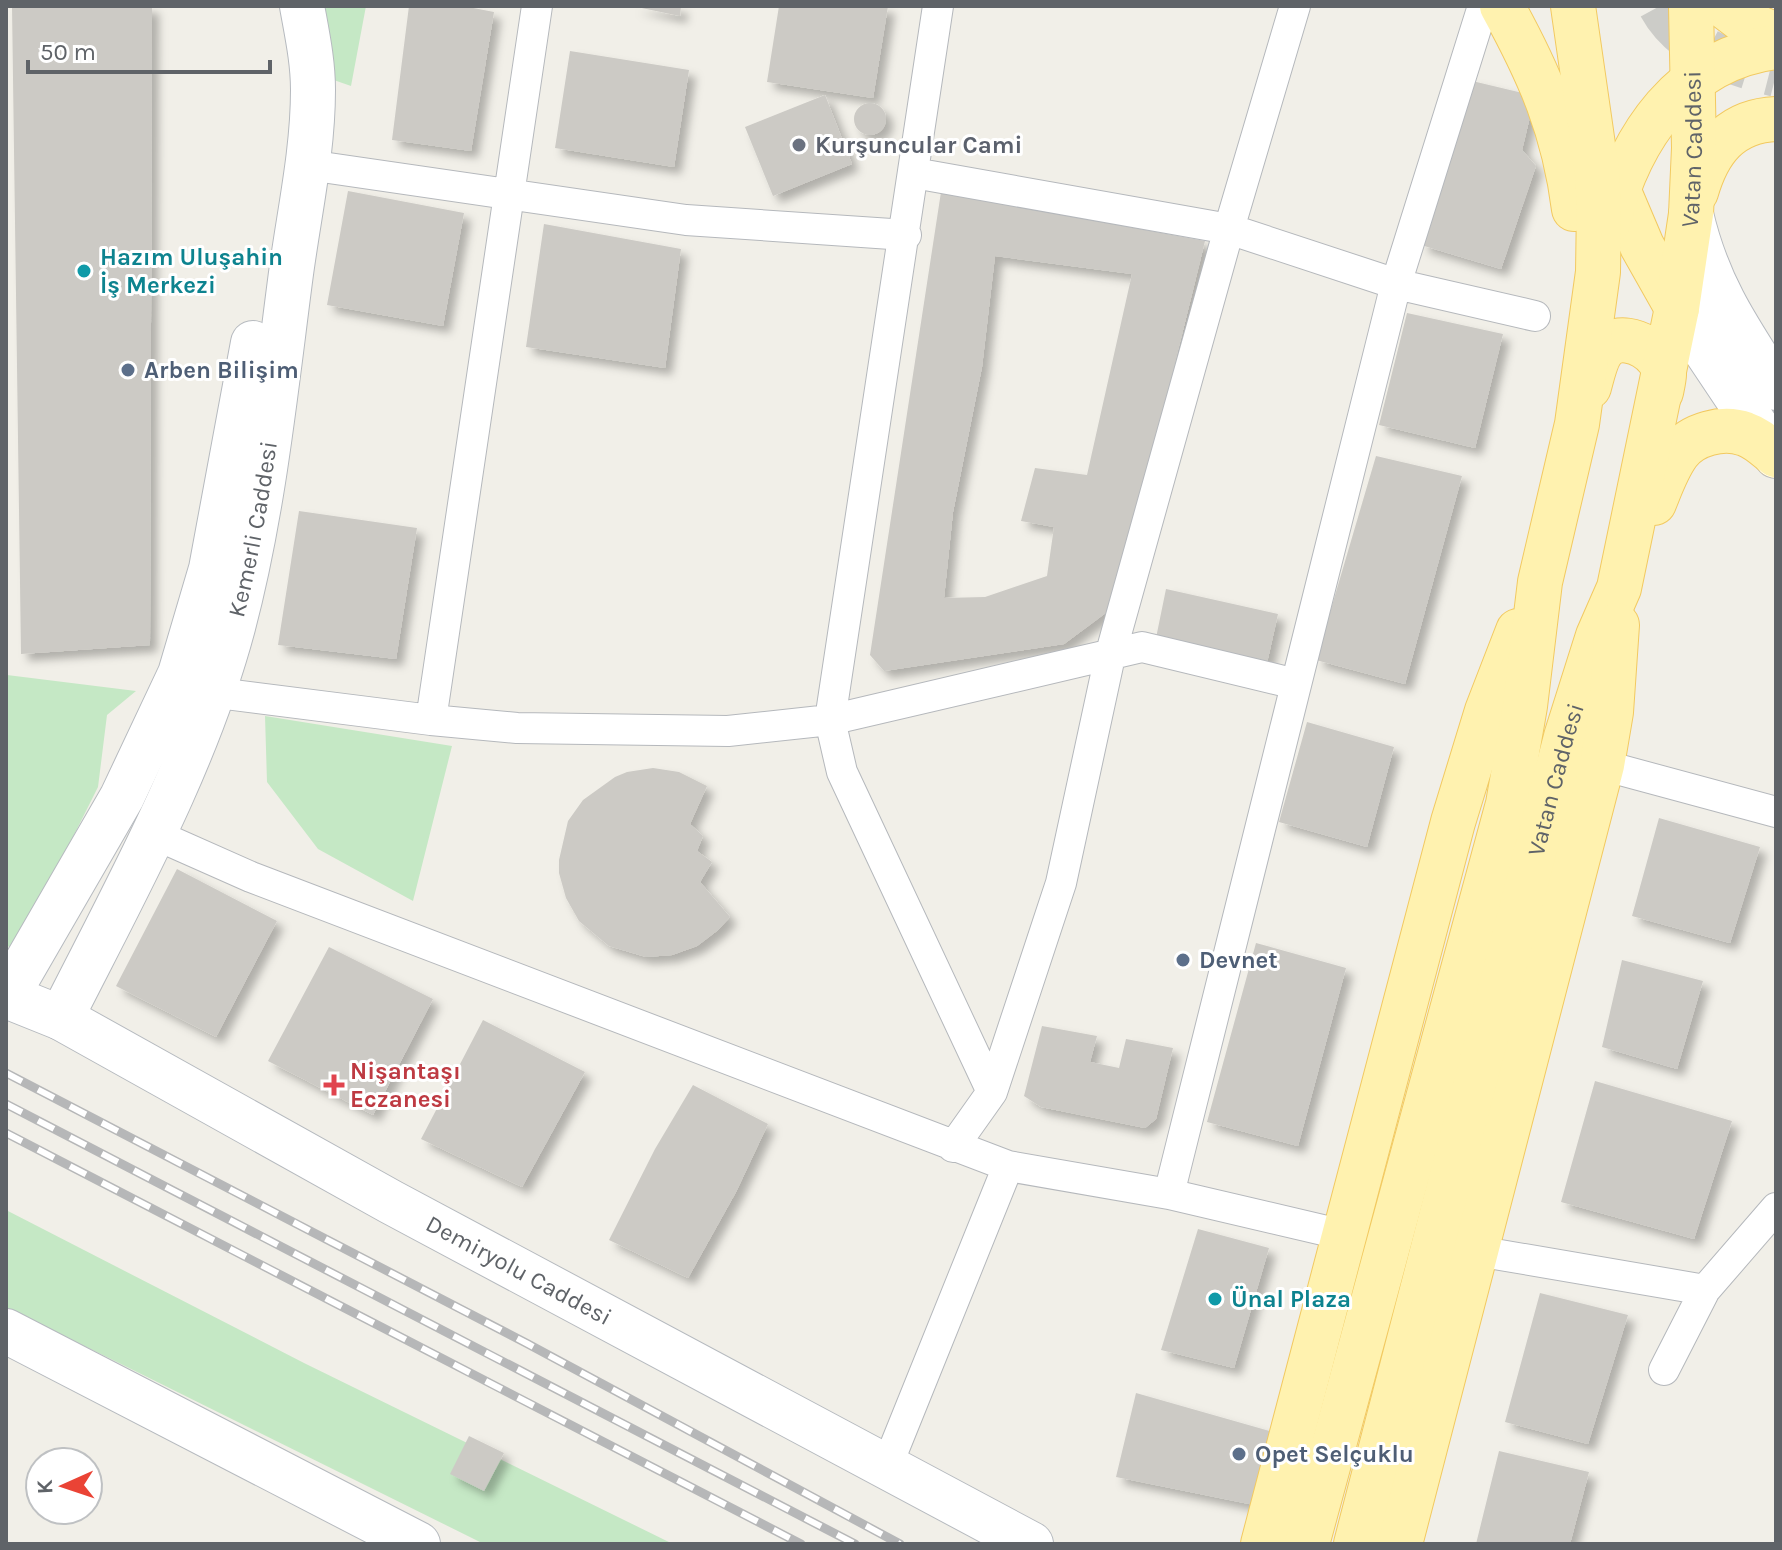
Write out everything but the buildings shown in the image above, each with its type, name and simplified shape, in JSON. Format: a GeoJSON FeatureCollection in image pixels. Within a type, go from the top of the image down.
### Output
{"type":"FeatureCollection","features":[{"type":"Feature","properties":{"kind":"main road"},"geometry":{"type":"LineString","coordinates":[[1502,6],[1542,83],[1569,174],[1576,238],[1577,424]]}},
{"type":"Feature","properties":{"kind":"main road","name":"Vatan Caddesi"},"geometry":{"type":"LineString","coordinates":[[1307,1544],[1508,804],[1523,719],[1540,582],[1577,424],[1598,272],[1599,205],[1573,6]]}},
{"type":"Feature","properties":{"kind":"main road","name":"Vatan Caddesi"},"geometry":{"type":"LineString","coordinates":[[1356,1544],[1566,737],[1598,636],[1619,588],[1660,397],[1691,214],[1694,81],[1691,6]]}},
{"type":"Feature","properties":{"kind":"main road"},"geometry":{"type":"LineString","coordinates":[[1724,6],[1745,22],[1776,35]]}},
{"type":"Feature","properties":{"kind":"main road"},"geometry":{"type":"LineString","coordinates":[[1598,272],[1617,189],[1645,131],[1665,107],[1710,67],[1754,50],[1776,47]]}},
{"type":"Feature","properties":{"kind":"main road"},"geometry":{"type":"LineString","coordinates":[[1588,106],[1617,189],[1642,246],[1677,308]]}},
{"type":"Feature","properties":{"kind":"main road"},"geometry":{"type":"LineString","coordinates":[[1691,214],[1700,181],[1719,144],[1734,129],[1750,122],[1776,119]]}},
{"type":"Feature","properties":{"kind":"main road"},"geometry":{"type":"LineString","coordinates":[[1577,424],[1599,355],[1611,343],[1637,343],[1654,354],[1665,371],[1660,397]]}},
{"type":"Feature","properties":{"kind":"main road"},"geometry":{"type":"LineString","coordinates":[[1400,1544],[1602,765],[1611,712],[1619,588],[1667,471],[1679,451],[1693,439],[1717,432],[1744,433],[1776,456]]}},
{"type":"Feature","properties":{"kind":"main road"},"geometry":{"type":"LineString","coordinates":[[1262,1542],[1469,765],[1508,654],[1540,582]]}},
{"type":"Feature","properties":{"kind":"street","name":"Kemerli Caddesi"},"geometry":{"type":"LineString","coordinates":[[61,1018],[182,772],[193,690],[180,674],[211,569],[286,162],[282,54],[270,6]]}},
{"type":"Feature","properties":{"kind":"street","name":"Kemerli Caddesi"},"geometry":{"type":"LineString","coordinates":[[6,996],[122,797],[233,626],[256,519],[308,165],[313,89],[310,46],[302,6]]}},
{"type":"Feature","properties":{"kind":"street"},"geometry":{"type":"LineString","coordinates":[[431,720],[537,6]]}},
{"type":"Feature","properties":{"kind":"street"},"geometry":{"type":"LineString","coordinates":[[938,6],[906,235],[830,720],[842,772],[992,1092]]}},
{"type":"Feature","properties":{"kind":"street"},"geometry":{"type":"LineString","coordinates":[[953,1147],[992,1092],[1061,883],[1110,656],[1229,229],[1295,6]]}},
{"type":"Feature","properties":{"kind":"street"},"geometry":{"type":"LineString","coordinates":[[1169,1194],[1396,284],[1483,6]]}},
{"type":"Feature","properties":{"kind":"street"},"geometry":{"type":"LineString","coordinates":[[308,165],[686,220],[906,235]]}},
{"type":"Feature","properties":{"kind":"street"},"geometry":{"type":"LineString","coordinates":[[914,173],[1229,229],[1396,284],[1535,316]]}},
{"type":"Feature","properties":{"kind":"street"},"geometry":{"type":"LineString","coordinates":[[1691,214],[1699,251],[1709,277],[1776,388]]}},
{"type":"Feature","properties":{"kind":"street"},"geometry":{"type":"LineString","coordinates":[[1677,308],[1776,456]]}},
{"type":"Feature","properties":{"kind":"street"},"geometry":{"type":"LineString","coordinates":[[193,690],[517,728],[728,731],[830,720],[1142,647],[1296,684]]}},
{"type":"Feature","properties":{"kind":"street"},"geometry":{"type":"LineString","coordinates":[[1602,765],[1776,812]]}},
{"type":"Feature","properties":{"kind":"street"},"geometry":{"type":"LineString","coordinates":[[154,834],[251,877],[1008,1166],[1169,1194],[1344,1235]]}},
{"type":"Feature","properties":{"kind":"street","name":"Demiryolu Caddesi"},"geometry":{"type":"LineString","coordinates":[[6,996],[61,1018],[391,1202],[1031,1544]]}},
{"type":"Feature","properties":{"kind":"street"},"geometry":{"type":"LineString","coordinates":[[887,1466],[1008,1166]]}},
{"type":"Feature","properties":{"kind":"street"},"geometry":{"type":"LineString","coordinates":[[1664,1370],[1705,1290],[1776,1208]]}},
{"type":"Feature","properties":{"kind":"street"},"geometry":{"type":"LineString","coordinates":[[1477,1251],[1705,1290]]}},
{"type":"Feature","properties":{"kind":"street"},"geometry":{"type":"LineString","coordinates":[[6,1331],[418,1544]]}},
{"type":"Feature","properties":{"kind":"green space"},"geometry":{"type":"Polygon","coordinates":[[[309,6],[366,6],[351,86],[328,78],[309,6]]]}},
{"type":"Feature","properties":{"kind":"green space"},"geometry":{"type":"Polygon","coordinates":[[[7,675],[136,691],[107,715],[98,787],[16,951],[6,945],[7,675]]]}},
{"type":"Feature","properties":{"kind":"green space"},"geometry":{"type":"Polygon","coordinates":[[[265,716],[452,746],[413,901],[318,849],[267,782],[265,716]]]}},
{"type":"Feature","properties":{"kind":"green space"},"geometry":{"type":"Polygon","coordinates":[[[6,1210],[304,1363],[673,1544],[484,1544],[6,1307],[6,1210]]]}},
{"type":"Feature","properties":{"kind":"tunnel"},"geometry":{"type":"LineString","coordinates":[[1660,6],[1682,33],[1710,52],[1776,75]]}},
{"type":"Feature","properties":{"kind":"railway"},"geometry":{"type":"LineString","coordinates":[[6,1073],[528,1344],[900,1544]]}},
{"type":"Feature","properties":{"kind":"railway"},"geometry":{"type":"LineString","coordinates":[[6,1104],[855,1544]]}},
{"type":"Feature","properties":{"kind":"railway"},"geometry":{"type":"LineString","coordinates":[[6,1133],[801,1544]]}},
{"type":"Feature","properties":{"kind":"place","name":"Kurşuncular Cami"},"geometry":{"type":"Point","coordinates":[799,145]}},
{"type":"Feature","properties":{"kind":"place","name":"Hazım Uluşahin İş Merkezi"},"geometry":{"type":"Point","coordinates":[84,271]}},
{"type":"Feature","properties":{"kind":"place","name":"Arben Bilişim"},"geometry":{"type":"Point","coordinates":[128,370]}},
{"type":"Feature","properties":{"kind":"place","name":"Devnet"},"geometry":{"type":"Point","coordinates":[1183,960]}},
{"type":"Feature","properties":{"kind":"place","name":"Nişantaşı Eczanesi"},"geometry":{"type":"Point","coordinates":[334,1085]}},
{"type":"Feature","properties":{"kind":"place","name":"Ünal Plaza"},"geometry":{"type":"Point","coordinates":[1215,1299]}},
{"type":"Feature","properties":{"kind":"place","name":"Opet Selçuklu"},"geometry":{"type":"Point","coordinates":[1239,1454]}}]}
